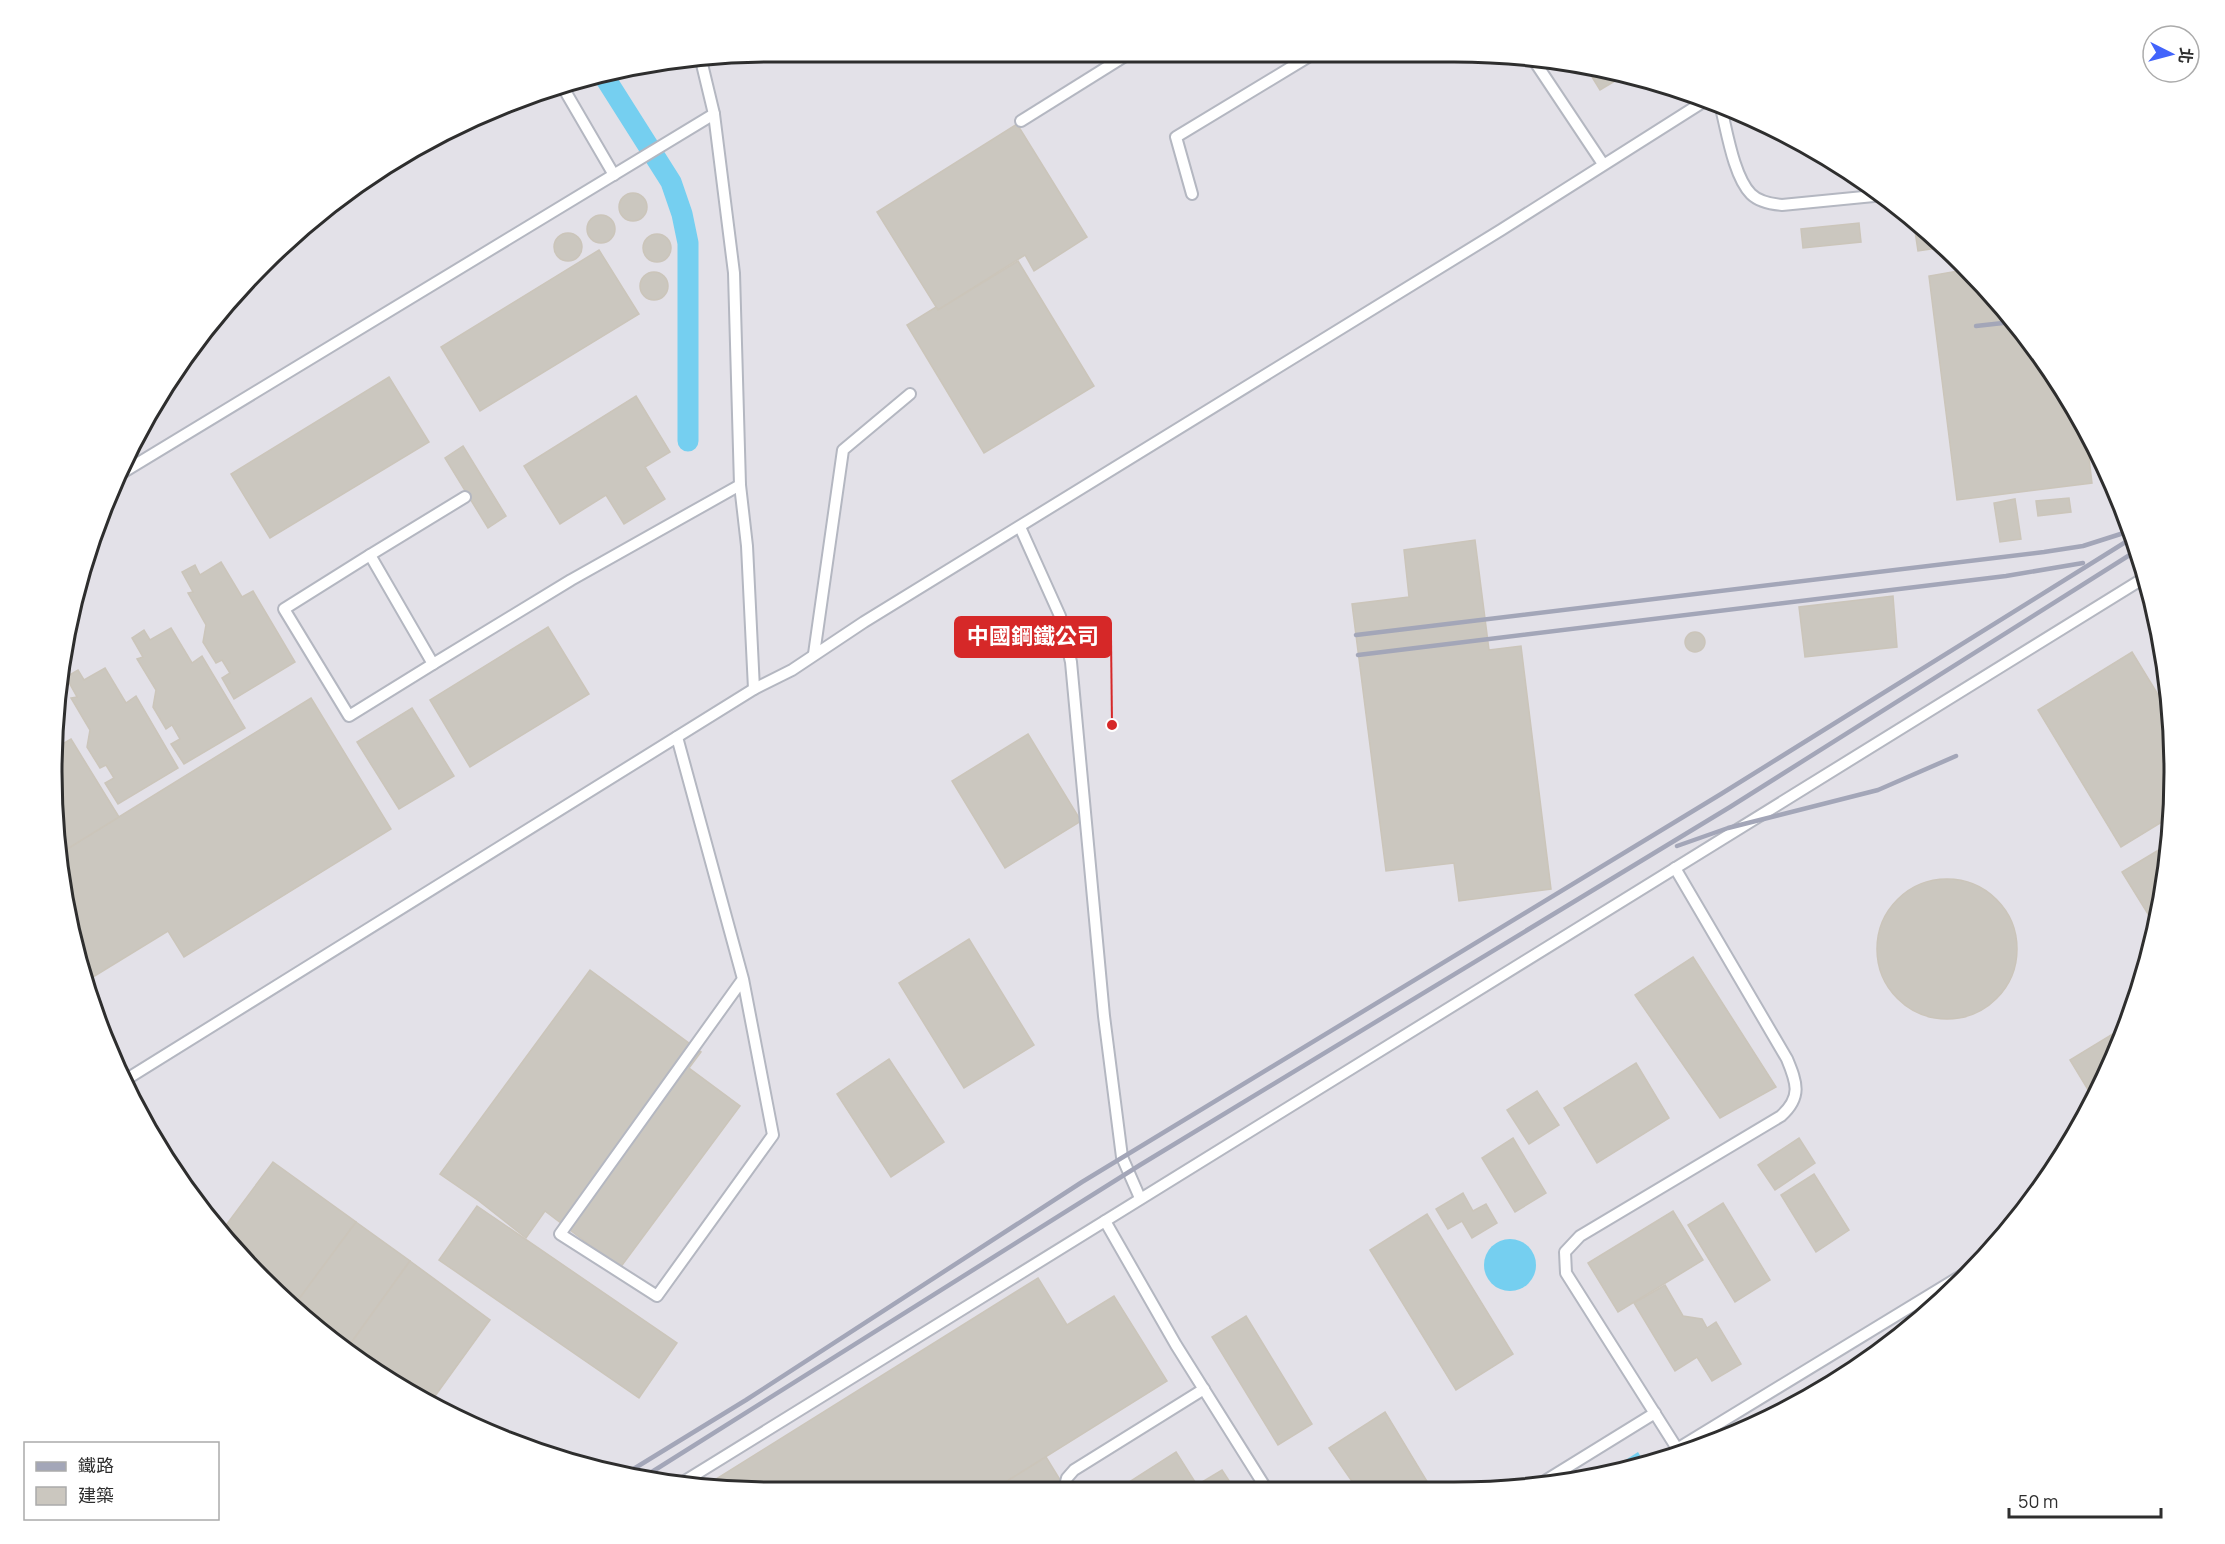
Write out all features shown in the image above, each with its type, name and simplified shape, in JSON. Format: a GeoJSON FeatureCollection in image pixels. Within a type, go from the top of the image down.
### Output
{"type":"FeatureCollection","features":[{"type":"Feature","properties":{"kind":"lane"},"geometry":{"type":"LineString","coordinates":[[1021,121],[1115,62]]}},
{"type":"Feature","properties":{"kind":"lane"},"geometry":{"type":"LineString","coordinates":[[1192,194],[1176,137],[1300,62]]}},
{"type":"Feature","properties":{"kind":"lane"},"geometry":{"type":"LineString","coordinates":[[702,66],[714,114],[734,273],[740,485],[747,546],[754,689]]}},
{"type":"Feature","properties":{"kind":"lane"},"geometry":{"type":"LineString","coordinates":[[1538,67],[1603,164]]}},
{"type":"Feature","properties":{"kind":"lane"},"geometry":{"type":"LineString","coordinates":[[566,93],[614,175]]}},
{"type":"Feature","properties":{"kind":"lane"},"geometry":{"type":"LineString","coordinates":[[131,1077],[754,689],[792,670],[814,654],[1501,230],[1698,105]]}},
{"type":"Feature","properties":{"kind":"lane"},"geometry":{"type":"LineString","coordinates":[[131,468],[714,114]]}},
{"type":"Feature","properties":{"kind":"lane"},"geometry":{"type":"LineString","coordinates":[[1723,115],[1743,182],[1752,195],[1766,203],[1790,205],[1870,197]]}},
{"type":"Feature","properties":{"kind":"lane"},"geometry":{"type":"LineString","coordinates":[[814,654],[843,450],[910,394]]}},
{"type":"Feature","properties":{"kind":"lane"},"geometry":{"type":"LineString","coordinates":[[465,497],[284,609],[349,716],[571,580],[740,485]]}},
{"type":"Feature","properties":{"kind":"lane"},"geometry":{"type":"LineString","coordinates":[[1020,527],[1060,616],[1071,662],[1104,1016],[1122,1157],[1140,1198]]}},
{"type":"Feature","properties":{"kind":"lane"},"geometry":{"type":"LineString","coordinates":[[370,555],[433,664]]}},
{"type":"Feature","properties":{"kind":"lane"},"geometry":{"type":"LineString","coordinates":[[691,1477],[2137,582]]}},
{"type":"Feature","properties":{"kind":"lane"},"geometry":{"type":"LineString","coordinates":[[677,737],[743,979],[773,1135],[657,1296],[560,1234],[743,979]]}},
{"type":"Feature","properties":{"kind":"lane"},"geometry":{"type":"LineString","coordinates":[[1675,868],[1787,1059],[1797,1092],[1792,1106],[1781,1116],[1580,1236],[1565,1252],[1566,1273],[1676,1447]]}},
{"type":"Feature","properties":{"kind":"lane"},"geometry":{"type":"LineString","coordinates":[[1105,1221],[1204,1389],[1262,1482]]}},
{"type":"Feature","properties":{"kind":"lane"},"geometry":{"type":"LineString","coordinates":[[1695,1440],[1938,1290]]}},
{"type":"Feature","properties":{"kind":"lane"},"geometry":{"type":"LineString","coordinates":[[1066,1482],[1074,1470],[1204,1389]]}},
{"type":"Feature","properties":{"kind":"lane"},"geometry":{"type":"LineString","coordinates":[[1555,1475],[1655,1413]]}},
{"type":"Feature","properties":{"kind":"shaded area"},"geometry":{"type":"Polygon","coordinates":[[[772,62],[1453,62],[1499,63],[1546,68],[1592,75],[1681,99],[1767,135],[1848,181],[1886,208],[1921,238],[1955,270],[2017,339],[2044,377],[2090,458],[2126,544],[2139,588],[2150,633],[2162,726],[2164,772],[2157,865],[2150,911],[2126,1000],[2090,1086],[2068,1127],[2044,1167],[2017,1205],[1987,1240],[1955,1274],[1886,1336],[1848,1363],[1767,1409],[1681,1445],[1637,1458],[1592,1469],[1499,1481],[772,1482],[726,1481],[679,1476],[633,1469],[544,1445],[458,1409],[377,1363],[339,1336],[304,1306],[238,1240],[208,1205],[181,1167],[135,1086],[116,1044],[99,1000],[86,956],[75,911],[63,818],[63,726],[75,633],[99,544],[135,458],[181,377],[208,339],[270,270],[339,208],[377,181],[417,157],[500,116],[544,99],[588,86],[633,75],[726,63],[772,62]]]}},
{"type":"Feature","properties":{"kind":"water"},"geometry":{"type":"Polygon","coordinates":[[[1505,1239],[1515,1239],[1529,1246],[1536,1265],[1529,1284],[1515,1291],[1505,1291],[1495,1287],[1488,1280],[1484,1270],[1484,1260],[1488,1250],[1495,1243],[1505,1239]]]}},
{"type":"Feature","properties":{"kind":"water"},"geometry":{"type":"Polygon","coordinates":[[[1638,1452],[1641,1457],[1637,1458],[1623,1461],[1638,1452]]]}},
{"type":"Feature","properties":{"kind":"building"},"geometry":{"type":"Polygon","coordinates":[[[1591,75],[1615,81],[1600,90],[1591,75]]]}},
{"type":"Feature","properties":{"kind":"building"},"geometry":{"type":"Polygon","coordinates":[[[1017,124],[1087,237],[1034,271],[1025,255],[938,310],[877,212],[1017,124]]]}},
{"type":"Feature","properties":{"kind":"building"},"geometry":{"type":"Polygon","coordinates":[[[633,193],[643,197],[647,207],[643,217],[633,221],[623,217],[619,207],[623,197],[633,193]]]}},
{"type":"Feature","properties":{"kind":"building"},"geometry":{"type":"Polygon","coordinates":[[[601,215],[611,219],[615,229],[611,239],[601,243],[591,239],[587,229],[591,219],[601,215]]]}},
{"type":"Feature","properties":{"kind":"building"},"geometry":{"type":"Polygon","coordinates":[[[1859,223],[1861,242],[1803,248],[1801,229],[1859,223]]]}},
{"type":"Feature","properties":{"kind":"building"},"geometry":{"type":"Polygon","coordinates":[[[568,233],[578,237],[582,247],[578,257],[568,261],[558,257],[554,247],[558,237],[568,233]]]}},
{"type":"Feature","properties":{"kind":"building"},"geometry":{"type":"Polygon","coordinates":[[[1915,233],[1933,249],[1918,251],[1915,233]]]}},
{"type":"Feature","properties":{"kind":"building"},"geometry":{"type":"Polygon","coordinates":[[[657,234],[667,238],[671,248],[667,258],[657,262],[647,258],[643,248],[647,238],[657,234]]]}},
{"type":"Feature","properties":{"kind":"building"},"geometry":{"type":"Polygon","coordinates":[[[599,250],[639,314],[480,411],[441,347],[599,250]]]}},
{"type":"Feature","properties":{"kind":"building"},"geometry":{"type":"Polygon","coordinates":[[[1018,261],[1094,386],[984,453],[907,325],[936,307],[938,310],[1018,261]]]}},
{"type":"Feature","properties":{"kind":"building"},"geometry":{"type":"Polygon","coordinates":[[[1956,271],[2017,339],[2044,377],[2089,456],[2092,483],[1957,500],[1929,276],[1956,271]]]}},
{"type":"Feature","properties":{"kind":"building"},"geometry":{"type":"Polygon","coordinates":[[[654,272],[664,276],[668,286],[664,296],[654,300],[644,296],[640,286],[644,276],[654,272]]]}},
{"type":"Feature","properties":{"kind":"building"},"geometry":{"type":"Polygon","coordinates":[[[389,377],[429,442],[270,538],[231,474],[389,377]]]}},
{"type":"Feature","properties":{"kind":"building"},"geometry":{"type":"Polygon","coordinates":[[[636,396],[670,452],[645,467],[665,499],[624,524],[606,495],[560,524],[524,466],[636,396]]]}},
{"type":"Feature","properties":{"kind":"building"},"geometry":{"type":"Polygon","coordinates":[[[463,446],[506,516],[488,528],[445,458],[463,446]]]}},
{"type":"Feature","properties":{"kind":"building"},"geometry":{"type":"Polygon","coordinates":[[[2069,498],[2071,512],[2038,516],[2036,501],[2069,498]]]}},
{"type":"Feature","properties":{"kind":"building"},"geometry":{"type":"Polygon","coordinates":[[[2015,499],[2021,539],[2000,542],[1994,503],[2015,499]]]}},
{"type":"Feature","properties":{"kind":"building"},"geometry":{"type":"Polygon","coordinates":[[[1475,540],[1489,650],[1521,646],[1551,889],[1459,901],[1454,863],[1386,871],[1352,604],[1409,597],[1404,550],[1475,540]]]}},
{"type":"Feature","properties":{"kind":"building"},"geometry":{"type":"Polygon","coordinates":[[[221,562],[242,597],[253,591],[295,662],[234,699],[222,678],[230,673],[222,660],[216,663],[203,642],[206,625],[188,593],[193,592],[182,572],[195,565],[200,575],[221,562]]]}},
{"type":"Feature","properties":{"kind":"building"},"geometry":{"type":"Polygon","coordinates":[[[1893,596],[1897,647],[1805,657],[1799,607],[1893,596]]]}},
{"type":"Feature","properties":{"kind":"building"},"geometry":{"type":"Polygon","coordinates":[[[548,627],[589,694],[470,767],[430,700],[548,627]]]}},
{"type":"Feature","properties":{"kind":"building"},"geometry":{"type":"Polygon","coordinates":[[[171,628],[192,663],[202,656],[245,728],[184,764],[171,744],[180,739],[172,725],[166,729],[153,707],[156,690],[137,659],[143,657],[132,638],[144,630],[150,640],[171,628]]]}},
{"type":"Feature","properties":{"kind":"building"},"geometry":{"type":"Polygon","coordinates":[[[1695,632],[1702,635],[1705,642],[1702,649],[1695,652],[1688,649],[1685,642],[1688,635],[1695,632]]]}},
{"type":"Feature","properties":{"kind":"building"},"geometry":{"type":"Polygon","coordinates":[[[2132,652],[2159,696],[2164,772],[2162,822],[2121,847],[2038,710],[2132,652]]]}},
{"type":"Feature","properties":{"kind":"building"},"geometry":{"type":"Polygon","coordinates":[[[105,668],[126,703],[136,696],[178,768],[118,804],[105,783],[114,778],[106,765],[100,768],[87,747],[90,730],[71,698],[77,697],[68,680],[69,676],[78,670],[84,680],[105,668]]]}},
{"type":"Feature","properties":{"kind":"building"},"geometry":{"type":"Polygon","coordinates":[[[311,698],[391,829],[184,957],[168,931],[92,977],[75,911],[66,849],[311,698]]]}},
{"type":"Feature","properties":{"kind":"building"},"geometry":{"type":"Polygon","coordinates":[[[412,708],[454,776],[399,809],[357,742],[412,708]]]}},
{"type":"Feature","properties":{"kind":"building"},"geometry":{"type":"Polygon","coordinates":[[[1028,734],[1081,821],[1005,868],[952,781],[1028,734]]]}},
{"type":"Feature","properties":{"kind":"building"},"geometry":{"type":"Polygon","coordinates":[[[71,739],[119,817],[66,849],[63,818],[63,744],[71,739]]]}},
{"type":"Feature","properties":{"kind":"building"},"geometry":{"type":"Polygon","coordinates":[[[2159,850],[2149,916],[2122,872],[2159,850]]]}},
{"type":"Feature","properties":{"kind":"building"},"geometry":{"type":"Polygon","coordinates":[[[1947,879],[1974,884],[1997,899],[2012,922],[2017,949],[2012,976],[1997,999],[1974,1014],[1947,1019],[1920,1014],[1897,999],[1882,976],[1877,949],[1882,922],[1897,899],[1920,884],[1947,879]]]}},
{"type":"Feature","properties":{"kind":"building"},"geometry":{"type":"Polygon","coordinates":[[[969,939],[1034,1045],[964,1088],[899,983],[969,939]]]}},
{"type":"Feature","properties":{"kind":"building"},"geometry":{"type":"Polygon","coordinates":[[[1693,957],[1776,1087],[1720,1118],[1635,995],[1693,957]]]}},
{"type":"Feature","properties":{"kind":"building"},"geometry":{"type":"Polygon","coordinates":[[[590,970],[701,1052],[689,1068],[740,1106],[620,1268],[545,1211],[526,1238],[440,1174],[590,970]]]}},
{"type":"Feature","properties":{"kind":"building"},"geometry":{"type":"Polygon","coordinates":[[[2113,1034],[2088,1090],[2070,1060],[2113,1034]]]}},
{"type":"Feature","properties":{"kind":"building"},"geometry":{"type":"Polygon","coordinates":[[[889,1059],[944,1142],[891,1177],[837,1094],[889,1059]]]}},
{"type":"Feature","properties":{"kind":"building"},"geometry":{"type":"Polygon","coordinates":[[[1636,1063],[1669,1118],[1597,1163],[1564,1108],[1636,1063]]]}},
{"type":"Feature","properties":{"kind":"building"},"geometry":{"type":"Polygon","coordinates":[[[1537,1091],[1559,1125],[1529,1144],[1507,1110],[1537,1091]]]}},
{"type":"Feature","properties":{"kind":"building"},"geometry":{"type":"Polygon","coordinates":[[[1513,1138],[1546,1193],[1515,1212],[1482,1158],[1513,1138]]]}},
{"type":"Feature","properties":{"kind":"building"},"geometry":{"type":"Polygon","coordinates":[[[1799,1138],[1815,1163],[1775,1190],[1758,1165],[1799,1138]]]}},
{"type":"Feature","properties":{"kind":"building"},"geometry":{"type":"Polygon","coordinates":[[[273,1162],[356,1222],[298,1300],[226,1226],[273,1162]]]}},
{"type":"Feature","properties":{"kind":"building"},"geometry":{"type":"Polygon","coordinates":[[[1814,1174],[1849,1230],[1816,1252],[1781,1195],[1814,1174]]]}},
{"type":"Feature","properties":{"kind":"building"},"geometry":{"type":"Polygon","coordinates":[[[1463,1193],[1473,1211],[1486,1204],[1497,1223],[1472,1238],[1462,1221],[1448,1229],[1436,1209],[1463,1193]]]}},
{"type":"Feature","properties":{"kind":"building"},"geometry":{"type":"Polygon","coordinates":[[[1723,1203],[1770,1280],[1735,1302],[1688,1225],[1723,1203]]]}},
{"type":"Feature","properties":{"kind":"building"},"geometry":{"type":"Polygon","coordinates":[[[477,1206],[677,1343],[639,1398],[439,1260],[477,1206]]]}},
{"type":"Feature","properties":{"kind":"building"},"geometry":{"type":"Polygon","coordinates":[[[1673,1211],[1703,1260],[1618,1312],[1588,1263],[1673,1211]]]}},
{"type":"Feature","properties":{"kind":"building"},"geometry":{"type":"Polygon","coordinates":[[[1427,1214],[1513,1354],[1456,1390],[1370,1250],[1427,1214]]]}},
{"type":"Feature","properties":{"kind":"building"},"geometry":{"type":"Polygon","coordinates":[[[356,1222],[410,1261],[350,1344],[298,1300],[356,1222]]]}},
{"type":"Feature","properties":{"kind":"building"},"geometry":{"type":"Polygon","coordinates":[[[410,1261],[490,1320],[435,1396],[377,1363],[350,1344],[410,1261]]]}},
{"type":"Feature","properties":{"kind":"building"},"geometry":{"type":"Polygon","coordinates":[[[1038,1278],[1067,1325],[1114,1296],[1167,1381],[1006,1482],[715,1480],[1038,1278]]]}},
{"type":"Feature","properties":{"kind":"building"},"geometry":{"type":"Polygon","coordinates":[[[1665,1285],[1683,1316],[1702,1319],[1707,1328],[1716,1322],[1741,1364],[1712,1381],[1697,1357],[1675,1371],[1634,1303],[1665,1285]]]}},
{"type":"Feature","properties":{"kind":"building"},"geometry":{"type":"Polygon","coordinates":[[[1246,1316],[1312,1424],[1278,1445],[1212,1337],[1246,1316]]]}},
{"type":"Feature","properties":{"kind":"building"},"geometry":{"type":"Polygon","coordinates":[[[1385,1412],[1427,1482],[1352,1482],[1329,1448],[1385,1412]]]}},
{"type":"Feature","properties":{"kind":"building"},"geometry":{"type":"Polygon","coordinates":[[[1176,1452],[1195,1482],[1129,1482],[1176,1452]]]}},
{"type":"Feature","properties":{"kind":"building"},"geometry":{"type":"Polygon","coordinates":[[[1046,1457],[1061,1482],[1006,1482],[1046,1457]]]}},
{"type":"Feature","properties":{"kind":"building"},"geometry":{"type":"Polygon","coordinates":[[[1222,1470],[1230,1482],[1202,1482],[1222,1470]]]}},
{"type":"Feature","properties":{"kind":"waterway"},"geometry":{"type":"LineString","coordinates":[[607,81],[671,182],[682,214],[688,243],[688,441]]}},
{"type":"Feature","properties":{"kind":"railway"},"geometry":{"type":"LineString","coordinates":[[1976,326],[2003,323]]}},
{"type":"Feature","properties":{"kind":"railway"},"geometry":{"type":"LineString","coordinates":[[1356,635],[2044,552],[2083,546],[2122,534]]}},
{"type":"Feature","properties":{"kind":"railway"},"geometry":{"type":"LineString","coordinates":[[633,1469],[746,1400],[1082,1182],[1721,794],[2125,542]]}},
{"type":"Feature","properties":{"kind":"railway"},"geometry":{"type":"LineString","coordinates":[[652,1472],[1140,1165],[1730,807],[2129,555]]}},
{"type":"Feature","properties":{"kind":"railway"},"geometry":{"type":"LineString","coordinates":[[1358,655],[2006,576],[2083,563]]}},
{"type":"Feature","properties":{"kind":"railway"},"geometry":{"type":"LineString","coordinates":[[1677,846],[1728,828],[1878,790],[1956,756]]}},
{"type":"Feature","properties":{"kind":"place","name":"中國鋼鐵公司"},"geometry":{"type":"Point","coordinates":[1112,725]}}]}
